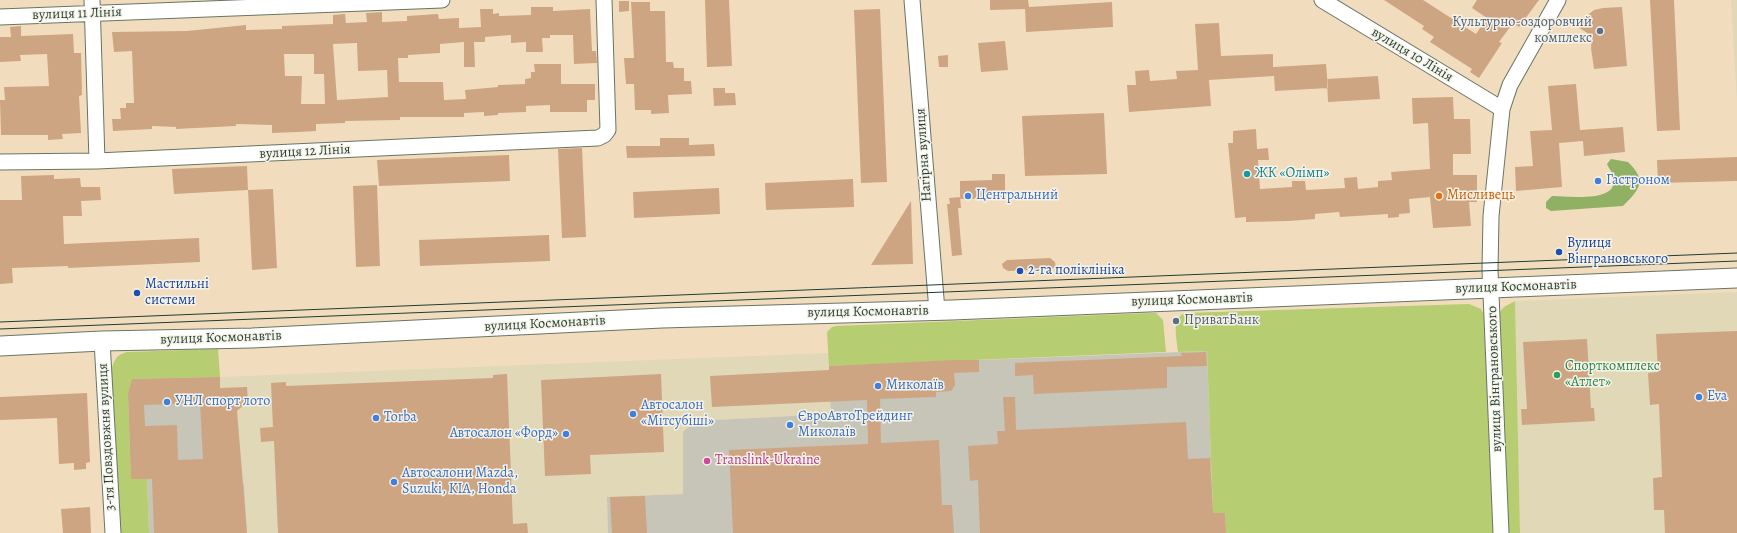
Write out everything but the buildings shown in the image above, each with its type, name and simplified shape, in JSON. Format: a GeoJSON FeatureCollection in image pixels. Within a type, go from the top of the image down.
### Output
{"type":"FeatureCollection","features":[{"type":"Feature","properties":{"kind":"main road","name":"вулиця Космонавтів"},"geometry":{"type":"LineString","coordinates":[[0,346],[102,341],[259,338],[662,318],[937,311],[1737,278]]}},
{"type":"Feature","properties":{"kind":"street","name":"вулиця 11 Лінія"},"geometry":{"type":"LineString","coordinates":[[0,17],[92,7],[442,0]]}},
{"type":"Feature","properties":{"kind":"street","name":"вулиця 12 Лінія"},"geometry":{"type":"LineString","coordinates":[[0,162],[97,161],[598,138],[604,135],[608,130],[604,0]]}},
{"type":"Feature","properties":{"kind":"street","name":"Нагірна вулиця"},"geometry":{"type":"LineString","coordinates":[[912,0],[937,311]]}},
{"type":"Feature","properties":{"kind":"street","name":"вулиця 10 Лінія"},"geometry":{"type":"LineString","coordinates":[[1322,0],[1502,110]]}},
{"type":"Feature","properties":{"kind":"street","name":"вулиця Вінграновського"},"geometry":{"type":"LineString","coordinates":[[1501,533],[1492,288],[1490,270],[1491,216],[1502,110],[1510,85],[1558,0]]}},
{"type":"Feature","properties":{"kind":"street"},"geometry":{"type":"LineString","coordinates":[[92,7],[97,161]]}},
{"type":"Feature","properties":{"kind":"street","name":"3-тя Повздовжня вулиця"},"geometry":{"type":"LineString","coordinates":[[102,341],[113,533]]}},
{"type":"Feature","properties":{"kind":"shaded area"},"geometry":{"type":"Polygon","coordinates":[[[1731,0],[1737,0],[1737,101],[1731,0]]]}},
{"type":"Feature","properties":{"kind":"shaded area"},"geometry":{"type":"Polygon","coordinates":[[[1737,292],[1737,533],[1520,533],[1515,301],[1737,292]]]}},
{"type":"Feature","properties":{"kind":"shaded area"},"geometry":{"type":"Polygon","coordinates":[[[1207,351],[1213,513],[1225,513],[1226,533],[608,533],[607,497],[683,494],[683,432],[695,421],[831,414],[829,366],[1207,351]]]}},
{"type":"Feature","properties":{"kind":"shaded area"},"geometry":{"type":"Polygon","coordinates":[[[829,353],[832,414],[695,421],[683,432],[684,494],[607,497],[608,533],[247,533],[244,484],[232,485],[221,407],[220,377],[829,353]]]}},
{"type":"Feature","properties":{"kind":"shaded area"},"geometry":{"type":"Polygon","coordinates":[[[220,377],[221,407],[232,485],[244,484],[247,533],[149,533],[147,479],[131,479],[128,393],[132,379],[220,377]]]}},
{"type":"Feature","properties":{"kind":"green space"},"geometry":{"type":"Polygon","coordinates":[[[1611,159],[1628,162],[1638,175],[1639,185],[1637,190],[1623,206],[1551,211],[1546,208],[1546,202],[1552,196],[1581,197],[1602,194],[1610,191],[1614,184],[1613,175],[1607,164],[1611,159]]]}},
{"type":"Feature","properties":{"kind":"green space"},"geometry":{"type":"Polygon","coordinates":[[[1515,301],[1520,533],[1504,533],[1499,313],[1504,307],[1515,301]]]}},
{"type":"Feature","properties":{"kind":"green space"},"geometry":{"type":"Polygon","coordinates":[[[1469,304],[1481,309],[1485,316],[1495,533],[1226,533],[1225,513],[1213,513],[1207,351],[1178,352],[1176,325],[1180,316],[1184,313],[1469,304]]]}},
{"type":"Feature","properties":{"kind":"green space"},"geometry":{"type":"Polygon","coordinates":[[[1156,313],[1163,320],[1166,352],[829,366],[827,332],[832,327],[836,326],[1156,313]]]}},
{"type":"Feature","properties":{"kind":"green space"},"geometry":{"type":"Polygon","coordinates":[[[218,349],[220,377],[132,379],[128,393],[131,479],[147,479],[149,533],[118,533],[111,370],[115,360],[118,356],[127,352],[218,349]]]}},
{"type":"Feature","properties":{"kind":"tram line"},"geometry":{"type":"LineString","coordinates":[[0,322],[1737,253]]}},
{"type":"Feature","properties":{"kind":"tram line"},"geometry":{"type":"LineString","coordinates":[[0,329],[1737,261]]}},
{"type":"Feature","properties":{"kind":"place","name":"Культурно-оздоровчий комплекс"},"geometry":{"type":"Point","coordinates":[1600,31]}},
{"type":"Feature","properties":{"kind":"place","name":"ЖК «Олімп»"},"geometry":{"type":"Point","coordinates":[1247,174]}},
{"type":"Feature","properties":{"kind":"place","name":"Гастроном"},"geometry":{"type":"Point","coordinates":[1598,181]}},
{"type":"Feature","properties":{"kind":"place","name":"Центральний"},"geometry":{"type":"Point","coordinates":[968,196]}},
{"type":"Feature","properties":{"kind":"place","name":"Мисливець"},"geometry":{"type":"Point","coordinates":[1439,196]}},
{"type":"Feature","properties":{"kind":"place","name":"Вулиця Вінграновського"},"geometry":{"type":"Point","coordinates":[1559,252]}},
{"type":"Feature","properties":{"kind":"place","name":"2-га поліклініка"},"geometry":{"type":"Point","coordinates":[1020,271]}},
{"type":"Feature","properties":{"kind":"place","name":"Мастильні системи"},"geometry":{"type":"Point","coordinates":[137,293]}},
{"type":"Feature","properties":{"kind":"place","name":"ПриватБанк"},"geometry":{"type":"Point","coordinates":[1176,321]}},
{"type":"Feature","properties":{"kind":"place","name":"Спорткомплекс «Атлет»"},"geometry":{"type":"Point","coordinates":[1557,375]}},
{"type":"Feature","properties":{"kind":"place","name":"Миколаїв"},"geometry":{"type":"Point","coordinates":[878,386]}},
{"type":"Feature","properties":{"kind":"place","name":"Eva"},"geometry":{"type":"Point","coordinates":[1699,397]}},
{"type":"Feature","properties":{"kind":"place","name":"УНЛ спорт лото"},"geometry":{"type":"Point","coordinates":[167,402]}},
{"type":"Feature","properties":{"kind":"place","name":"Автосалон «Мітсубіші»"},"geometry":{"type":"Point","coordinates":[633,414]}},
{"type":"Feature","properties":{"kind":"place","name":"Torba"},"geometry":{"type":"Point","coordinates":[376,418]}},
{"type":"Feature","properties":{"kind":"place","name":"ЄвроАвтоТрейдинг Миколаїв"},"geometry":{"type":"Point","coordinates":[790,425]}},
{"type":"Feature","properties":{"kind":"place","name":"Автосалон «Форд»"},"geometry":{"type":"Point","coordinates":[566,434]}},
{"type":"Feature","properties":{"kind":"place","name":"Translink-Ukraine"},"geometry":{"type":"Point","coordinates":[707,461]}},
{"type":"Feature","properties":{"kind":"place","name":"Автосалони Mazda, Suzuki, KIA, Honda"},"geometry":{"type":"Point","coordinates":[394,482]}}]}
